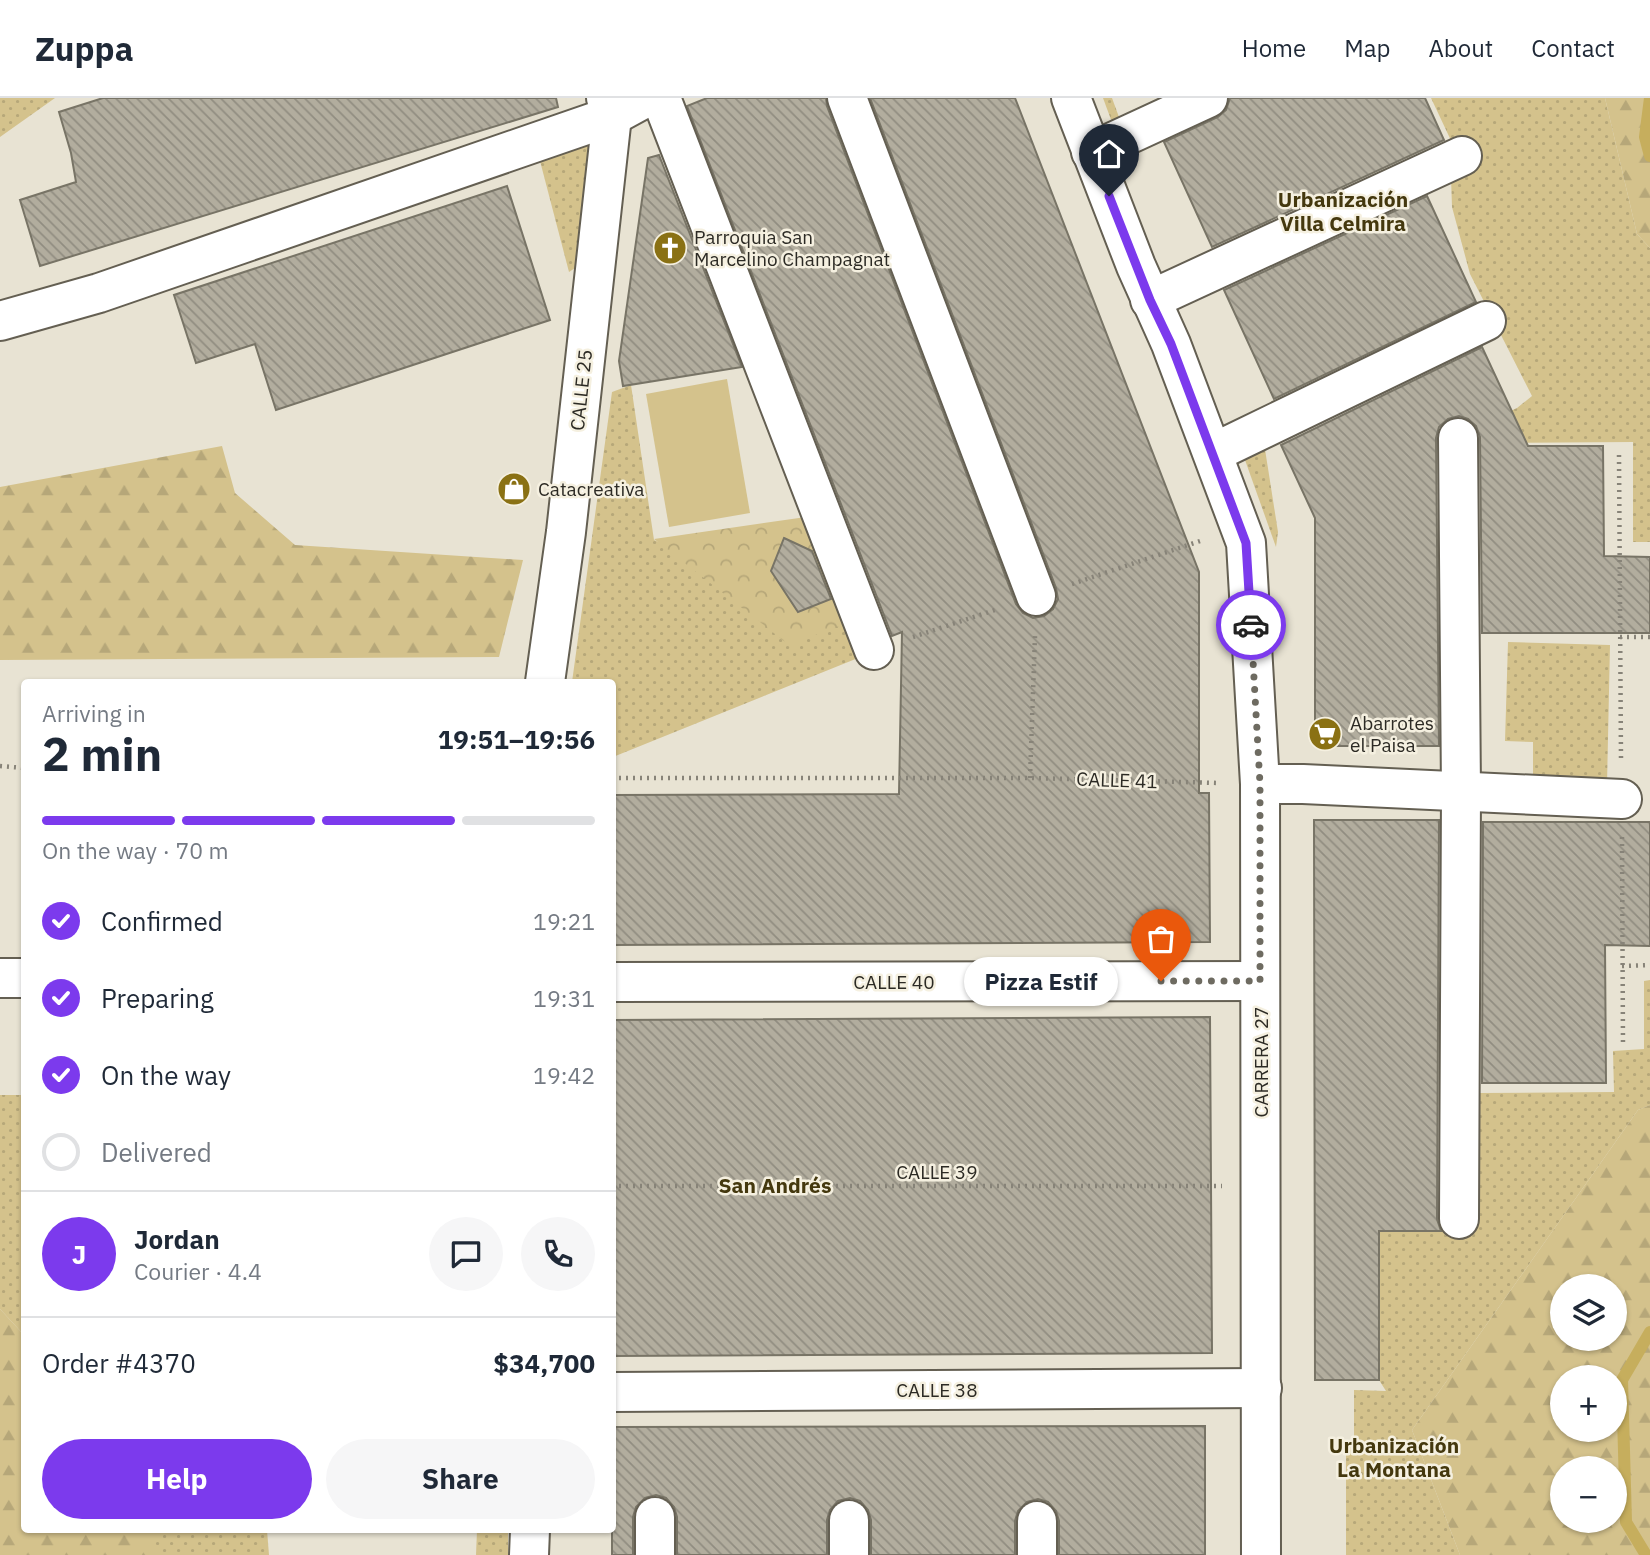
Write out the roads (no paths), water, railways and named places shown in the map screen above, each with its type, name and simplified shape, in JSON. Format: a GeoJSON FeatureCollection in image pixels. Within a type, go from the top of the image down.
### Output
{"type":"FeatureCollection","features":[{"type":"Feature","properties":{"kind":"street"},"geometry":{"type":"LineString","coordinates":[[0,321],[112,288],[609,107],[645,98]]}},
{"type":"Feature","properties":{"kind":"street"},"geometry":{"type":"LineString","coordinates":[[661,98],[874,650]]}},
{"type":"Feature","properties":{"kind":"street"},"geometry":{"type":"LineString","coordinates":[[847,98],[1036,596]]}},
{"type":"Feature","properties":{"kind":"street","name":"CARRERA 27"},"geometry":{"type":"LineString","coordinates":[[1071,98],[1150,300],[1171,344],[1246,543],[1260,784],[1261,1555]]}},
{"type":"Feature","properties":{"kind":"street"},"geometry":{"type":"LineString","coordinates":[[1091,152],[1208,98]]}},
{"type":"Feature","properties":{"kind":"street","name":"CALLE 25"},"geometry":{"type":"LineString","coordinates":[[545,679],[566,531],[609,107]]}},
{"type":"Feature","properties":{"kind":"street"},"geometry":{"type":"LineString","coordinates":[[1150,300],[1462,156]]}},
{"type":"Feature","properties":{"kind":"street"},"geometry":{"type":"LineString","coordinates":[[1213,453],[1486,321]]}},
{"type":"Feature","properties":{"kind":"street"},"geometry":{"type":"LineString","coordinates":[[1458,438],[1461,792],[1459,1219]]}},
{"type":"Feature","properties":{"kind":"street"},"geometry":{"type":"LineString","coordinates":[[1260,784],[1622,799]]}},
{"type":"Feature","properties":{"kind":"street"},"geometry":{"type":"LineString","coordinates":[[0,978],[21,978]]}},
{"type":"Feature","properties":{"kind":"street","name":"CALLE 40"},"geometry":{"type":"LineString","coordinates":[[616,982],[1260,981]]}},
{"type":"Feature","properties":{"kind":"street","name":"CALLE 38"},"geometry":{"type":"LineString","coordinates":[[616,1392],[1262,1388]]}},
{"type":"Feature","properties":{"kind":"street"},"geometry":{"type":"LineString","coordinates":[[655,1517],[655,1555]]}},
{"type":"Feature","properties":{"kind":"street"},"geometry":{"type":"LineString","coordinates":[[529,1555],[530,1533]]}},
{"type":"Feature","properties":{"kind":"waterway"},"geometry":{"type":"LineString","coordinates":[[1650,98],[1645,137],[1650,156]]}},
{"type":"Feature","properties":{"kind":"waterway"},"geometry":{"type":"LineString","coordinates":[[1646,1555],[1626,1522],[1622,1380],[1650,1332]]}},
{"type":"Feature","properties":{"kind":"place","name":"Parroquia San Marcelino Champagnat"},"geometry":{"type":"Point","coordinates":[670,248]}},
{"type":"Feature","properties":{"kind":"place","name":"Catacreativa"},"geometry":{"type":"Point","coordinates":[514,489]}},
{"type":"Feature","properties":{"kind":"place","name":"Abarrotes el Paisa"},"geometry":{"type":"Point","coordinates":[1325,734]}},
{"type":"Feature","properties":{"kind":"place","name":"Pizza Estif"},"geometry":{"type":"Point","coordinates":[1161,981]}},
{"type":"Feature","properties":{"kind":"district","name":"Urbanización Villa Celmira"},"geometry":{"type":"Point","coordinates":[1343,212]}},
{"type":"Feature","properties":{"kind":"district","name":"San Andrés"},"geometry":{"type":"Point","coordinates":[775,1186]}},
{"type":"Feature","properties":{"kind":"district","name":"Urbanización La Montana"},"geometry":{"type":"Point","coordinates":[1394,1458]}}]}
